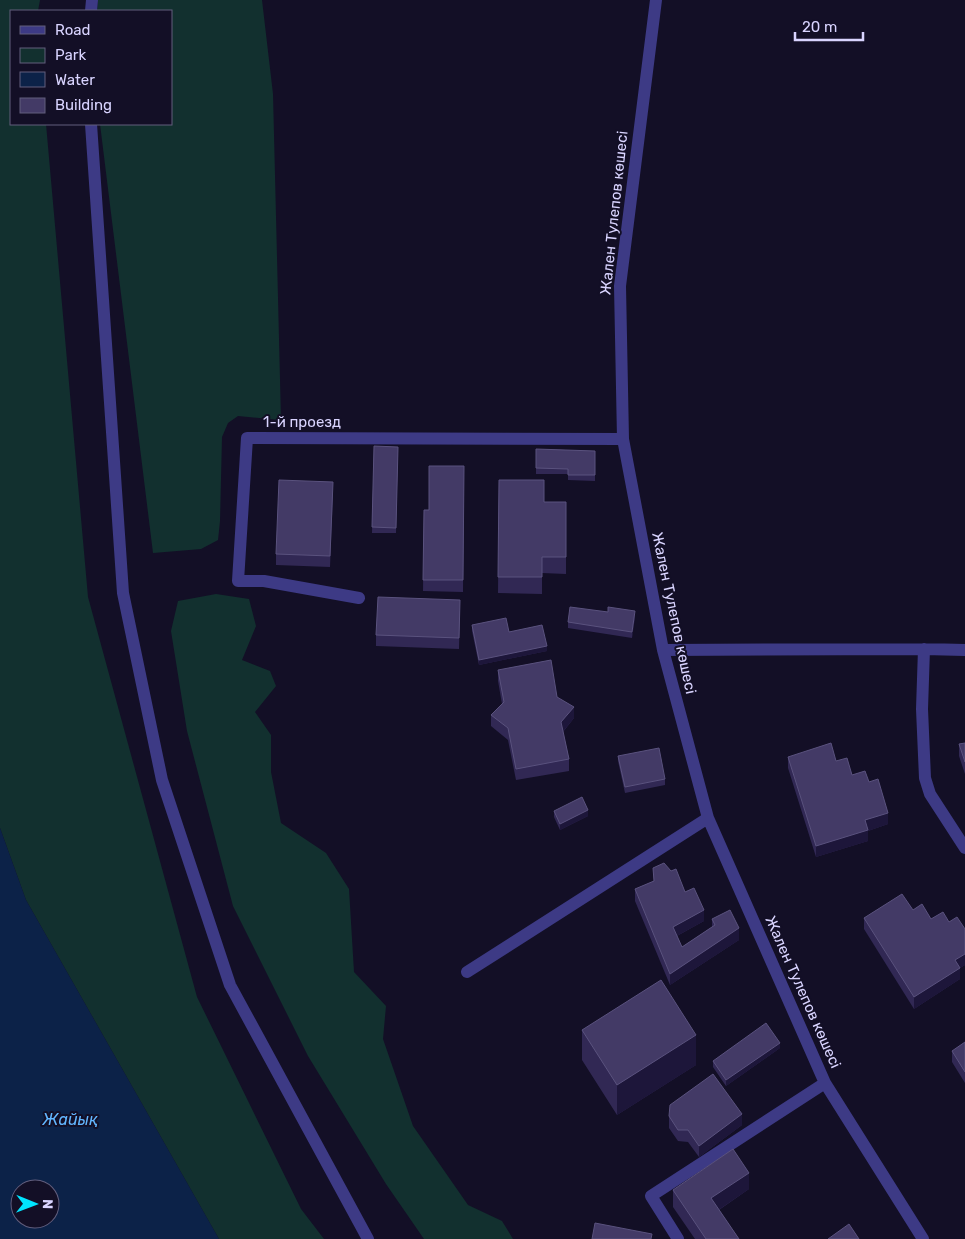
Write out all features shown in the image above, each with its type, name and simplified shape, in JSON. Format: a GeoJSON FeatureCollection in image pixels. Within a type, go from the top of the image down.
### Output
{"type":"FeatureCollection","features":[{"type":"Feature","properties":{"kind":"street","name":"Жален Тулепов көшесі"},"geometry":{"type":"LineString","coordinates":[[656,0],[620,286],[623,439],[663,650],[708,818],[825,1083],[923,1239]]}},
{"type":"Feature","properties":{"kind":"street"},"geometry":{"type":"LineString","coordinates":[[91,125],[123,593],[162,780],[230,985],[368,1239]]}},
{"type":"Feature","properties":{"kind":"street","name":"1-й проезд"},"geometry":{"type":"LineString","coordinates":[[359,598],[264,581],[238,581],[247,438],[623,439]]}},
{"type":"Feature","properties":{"kind":"street"},"geometry":{"type":"LineString","coordinates":[[924,649],[922,709],[925,778],[930,794],[965,848]]}},
{"type":"Feature","properties":{"kind":"street"},"geometry":{"type":"LineString","coordinates":[[663,650],[965,650]]}},
{"type":"Feature","properties":{"kind":"street"},"geometry":{"type":"LineString","coordinates":[[467,972],[708,818]]}},
{"type":"Feature","properties":{"kind":"street"},"geometry":{"type":"LineString","coordinates":[[678,1239],[651,1196],[825,1083]]}},
{"type":"Feature","properties":{"kind":"green space"},"geometry":{"type":"Polygon","coordinates":[[[0,0],[40,0],[38,10],[10,10],[10,125],[46,125],[88,597],[197,997],[301,1209],[324,1239],[219,1239],[26,900],[0,828],[0,0]]]}},
{"type":"Feature","properties":{"kind":"green space"},"geometry":{"type":"Polygon","coordinates":[[[98,0],[262,0],[273,94],[281,420],[238,416],[228,423],[222,437],[218,540],[201,549],[153,553],[100,125],[172,125],[172,10],[97,10],[98,0]]]}},
{"type":"Feature","properties":{"kind":"green space"},"geometry":{"type":"Polygon","coordinates":[[[216,594],[249,599],[256,626],[242,660],[270,671],[276,686],[255,712],[271,735],[271,772],[281,823],[326,853],[349,889],[354,972],[386,1006],[383,1039],[413,1126],[468,1205],[502,1221],[513,1239],[424,1239],[386,1184],[308,1056],[233,906],[187,731],[171,631],[178,601],[216,594]]]}},
{"type":"Feature","properties":{"kind":"water","name":"Жайық"},"geometry":{"type":"Polygon","coordinates":[[[0,828],[26,900],[219,1239],[0,1239],[0,828]]]}},
{"type":"Feature","properties":{"kind":"building"},"geometry":{"type":"Polygon","coordinates":[[[374,446],[398,447],[396,528],[372,527],[374,446]]]}},
{"type":"Feature","properties":{"kind":"building"},"geometry":{"type":"Polygon","coordinates":[[[536,449],[595,451],[595,475],[568,475],[568,469],[536,468],[536,449]]]}},
{"type":"Feature","properties":{"kind":"building"},"geometry":{"type":"Polygon","coordinates":[[[429,466],[464,466],[463,580],[423,580],[424,510],[429,510],[429,466]]]}},
{"type":"Feature","properties":{"kind":"building"},"geometry":{"type":"Polygon","coordinates":[[[279,480],[333,482],[330,556],[276,554],[279,480]]]}},
{"type":"Feature","properties":{"kind":"building"},"geometry":{"type":"Polygon","coordinates":[[[499,480],[544,480],[544,502],[566,502],[566,557],[542,557],[542,577],[498,577],[499,480]]]}},
{"type":"Feature","properties":{"kind":"building"},"geometry":{"type":"Polygon","coordinates":[[[378,597],[460,600],[459,638],[376,635],[378,597]]]}},
{"type":"Feature","properties":{"kind":"building"},"geometry":{"type":"Polygon","coordinates":[[[570,607],[608,612],[608,607],[635,611],[632,632],[568,622],[570,607]]]}},
{"type":"Feature","properties":{"kind":"building"},"geometry":{"type":"Polygon","coordinates":[[[506,618],[509,632],[542,625],[547,646],[479,660],[472,625],[506,618]]]}},
{"type":"Feature","properties":{"kind":"building"},"geometry":{"type":"Polygon","coordinates":[[[551,660],[557,697],[574,707],[561,722],[569,759],[516,769],[508,728],[491,715],[504,702],[498,670],[551,660]]]}},
{"type":"Feature","properties":{"kind":"building"},"geometry":{"type":"Polygon","coordinates":[[[831,743],[836,761],[847,758],[852,775],[865,771],[869,782],[878,779],[888,813],[865,820],[868,830],[816,846],[788,757],[831,743]]]}},
{"type":"Feature","properties":{"kind":"building"},"geometry":{"type":"Polygon","coordinates":[[[965,743],[965,762],[959,744],[965,743]]]}},
{"type":"Feature","properties":{"kind":"building"},"geometry":{"type":"Polygon","coordinates":[[[659,748],[665,779],[625,787],[618,756],[659,748]]]}},
{"type":"Feature","properties":{"kind":"building"},"geometry":{"type":"Polygon","coordinates":[[[582,797],[588,810],[560,824],[554,811],[582,797]]]}},
{"type":"Feature","properties":{"kind":"building"},"geometry":{"type":"Polygon","coordinates":[[[664,863],[671,871],[676,869],[685,892],[694,888],[704,910],[673,927],[682,947],[715,925],[712,919],[730,910],[739,928],[670,974],[635,889],[654,881],[653,868],[664,863]]]}},
{"type":"Feature","properties":{"kind":"building"},"geometry":{"type":"Polygon","coordinates":[[[902,894],[913,910],[922,904],[931,919],[943,912],[949,922],[957,917],[965,929],[965,954],[955,960],[960,968],[914,997],[864,918],[902,894]]]}},
{"type":"Feature","properties":{"kind":"building"},"geometry":{"type":"Polygon","coordinates":[[[661,980],[696,1035],[617,1085],[582,1030],[661,980]]]}},
{"type":"Feature","properties":{"kind":"building"},"geometry":{"type":"Polygon","coordinates":[[[766,1023],[780,1043],[726,1080],[713,1061],[766,1023]]]}},
{"type":"Feature","properties":{"kind":"building"},"geometry":{"type":"Polygon","coordinates":[[[965,1042],[965,1072],[952,1051],[965,1042]]]}},
{"type":"Feature","properties":{"kind":"building"},"geometry":{"type":"Polygon","coordinates":[[[713,1074],[742,1114],[699,1146],[688,1130],[678,1130],[669,1116],[670,1105],[713,1074]]]}},
{"type":"Feature","properties":{"kind":"building"},"geometry":{"type":"Polygon","coordinates":[[[733,1149],[749,1173],[711,1198],[739,1239],[706,1239],[673,1190],[733,1149]]]}},
{"type":"Feature","properties":{"kind":"building"},"geometry":{"type":"Polygon","coordinates":[[[595,1223],[652,1234],[651,1239],[592,1239],[595,1223]]]}},
{"type":"Feature","properties":{"kind":"building"},"geometry":{"type":"Polygon","coordinates":[[[849,1224],[859,1239],[828,1239],[849,1224]]]}}]}
